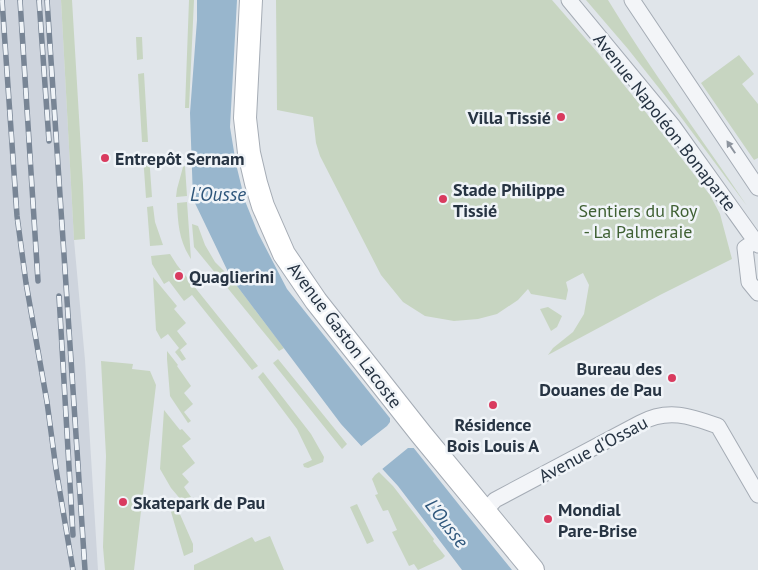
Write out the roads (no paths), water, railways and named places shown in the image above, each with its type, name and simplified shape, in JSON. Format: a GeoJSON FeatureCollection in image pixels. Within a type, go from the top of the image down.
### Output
{"type":"FeatureCollection","features":[{"type":"Feature","properties":{"kind":"main road","name":"Avenue Gaston Lacoste"},"geometry":{"type":"LineString","coordinates":[[251,9],[245,118],[249,152],[262,206],[284,254],[316,301],[421,434],[533,570]]}},
{"type":"Feature","properties":{"kind":"street","name":"Avenue Napoléon Bonaparte"},"geometry":{"type":"LineString","coordinates":[[569,0],[673,126],[757,243]]}},
{"type":"Feature","properties":{"kind":"street"},"geometry":{"type":"LineString","coordinates":[[632,0],[758,188]]}},
{"type":"Feature","properties":{"kind":"street"},"geometry":{"type":"LineString","coordinates":[[757,243],[745,248],[749,282],[758,293]]}},
{"type":"Feature","properties":{"kind":"street","name":"Avenue d'Ossau"},"geometry":{"type":"LineString","coordinates":[[485,511],[495,500],[640,423],[666,414],[687,415],[718,426],[758,495]]}},
{"type":"Feature","properties":{"kind":"water","name":"L'Ousse"},"geometry":{"type":"Polygon","coordinates":[[[197,0],[237,0],[230,127],[236,164],[245,201],[258,233],[287,289],[512,570],[462,570],[398,486],[341,424],[231,278],[193,199],[190,113],[197,0]]]}},
{"type":"Feature","properties":{"kind":"railway"},"geometry":{"type":"LineString","coordinates":[[2,0],[17,216],[26,283],[73,570]]}},
{"type":"Feature","properties":{"kind":"railway"},"geometry":{"type":"LineString","coordinates":[[20,0],[38,281]]}},
{"type":"Feature","properties":{"kind":"railway"},"geometry":{"type":"LineString","coordinates":[[39,0],[49,141]]}},
{"type":"Feature","properties":{"kind":"railway"},"geometry":{"type":"LineString","coordinates":[[47,0],[85,570]]}},
{"type":"Feature","properties":{"kind":"railway"},"geometry":{"type":"LineString","coordinates":[[59,296],[73,535]]}},
{"type":"Feature","properties":{"kind":"place","name":"Villa Tissié"},"geometry":{"type":"Point","coordinates":[561,117]}},
{"type":"Feature","properties":{"kind":"place","name":"Entrepôt Sernam"},"geometry":{"type":"Point","coordinates":[105,158]}},
{"type":"Feature","properties":{"kind":"place","name":"Stade Philippe Tissié"},"geometry":{"type":"Point","coordinates":[443,199]}},
{"type":"Feature","properties":{"kind":"place","name":"Quaglierini"},"geometry":{"type":"Point","coordinates":[179,276]}},
{"type":"Feature","properties":{"kind":"place","name":"Bureau des Douanes de Pau"},"geometry":{"type":"Point","coordinates":[672,378]}},
{"type":"Feature","properties":{"kind":"place","name":"Résidence Bois Louis A"},"geometry":{"type":"Point","coordinates":[493,405]}},
{"type":"Feature","properties":{"kind":"place","name":"Skatepark de Pau"},"geometry":{"type":"Point","coordinates":[123,502]}},
{"type":"Feature","properties":{"kind":"place","name":"Mondial Pare-Brise"},"geometry":{"type":"Point","coordinates":[548,519]}},
{"type":"Feature","properties":{"kind":"park label","name":"Sentiers du Roy - La Palmeraie"},"geometry":{"type":"Point","coordinates":[638,220]}}]}
